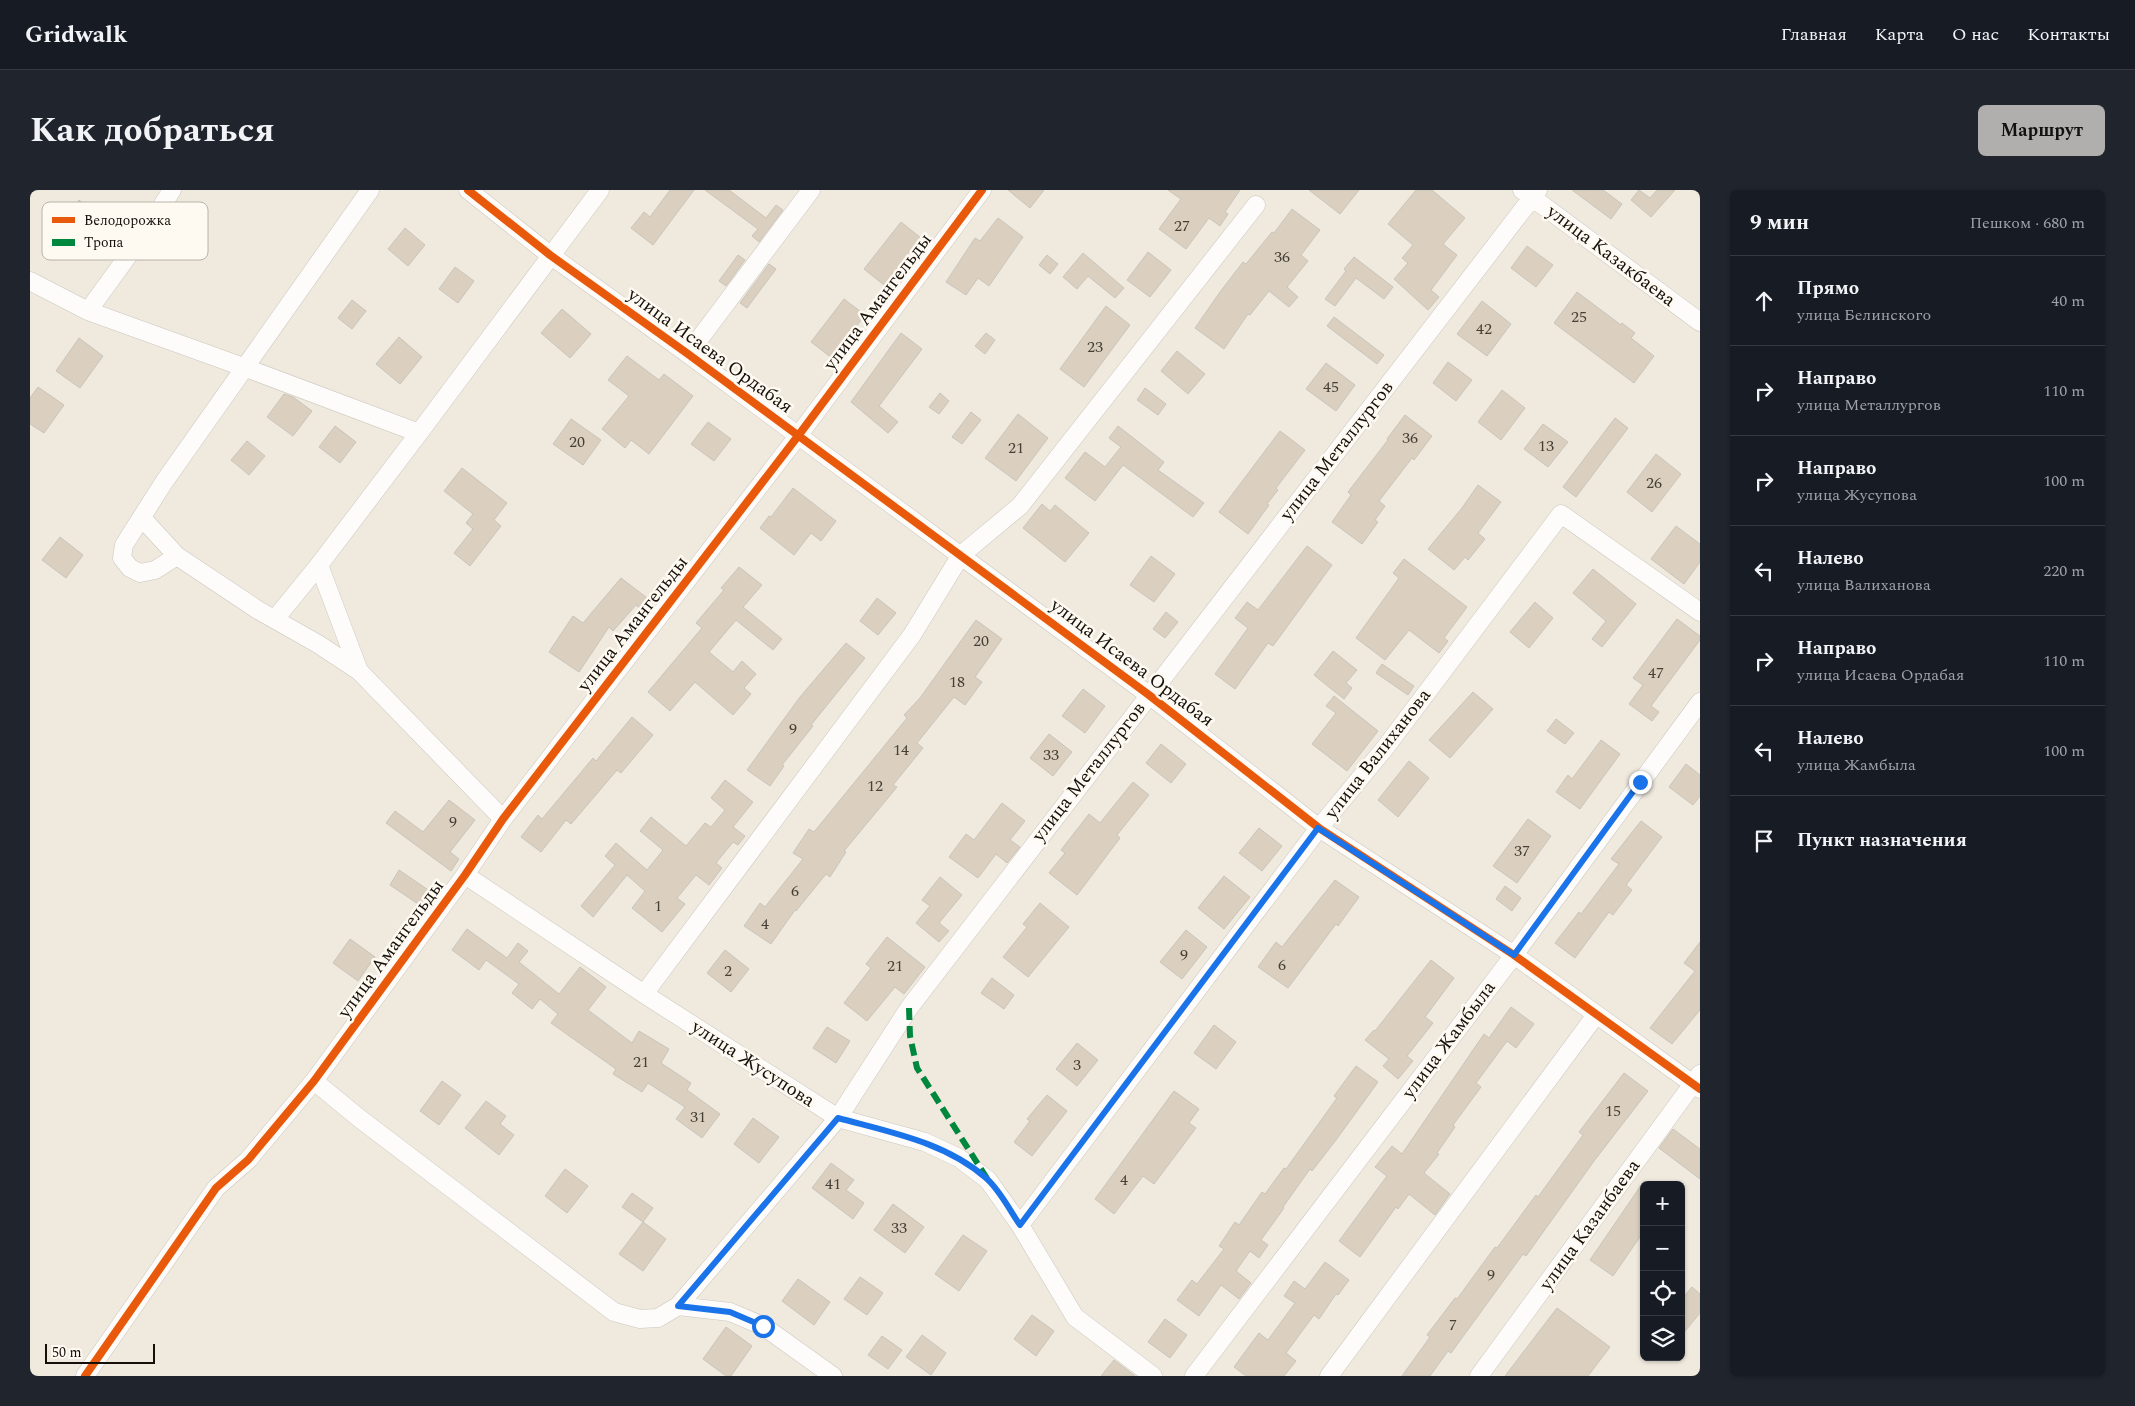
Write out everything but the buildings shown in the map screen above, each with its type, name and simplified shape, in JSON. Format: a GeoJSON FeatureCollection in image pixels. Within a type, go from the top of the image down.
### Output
{"type":"FeatureCollection","features":[{"type":"Feature","properties":{"kind":"street"},"geometry":{"type":"LineString","coordinates":[[164,202],[172,190]]}},
{"type":"Feature","properties":{"kind":"street"},"geometry":{"type":"LineString","coordinates":[[177,556],[155,570],[140,573],[130,568],[122,558],[124,545],[143,519],[164,482],[370,190]]}},
{"type":"Feature","properties":{"kind":"street","name":"улица Исаева Ордабая"},"geometry":{"type":"LineString","coordinates":[[468,190],[550,255],[688,354],[1149,695],[1318,828],[1514,955],[1596,1015],[1698,1082]]}},
{"type":"Feature","properties":{"kind":"street"},"geometry":{"type":"LineString","coordinates":[[274,619],[318,565],[419,433],[600,190]]}},
{"type":"Feature","properties":{"kind":"street"},"geometry":{"type":"LineString","coordinates":[[688,354],[812,190]]}},
{"type":"Feature","properties":{"kind":"street","name":"улица Амангельды"},"geometry":{"type":"LineString","coordinates":[[85,1376],[216,1188],[248,1160],[314,1080],[465,875],[503,819],[798,436],[982,190]]}},
{"type":"Feature","properties":{"kind":"street","name":"улица Казакбаева"},"geometry":{"type":"LineString","coordinates":[[1531,192],[1700,322]]}},
{"type":"Feature","properties":{"kind":"street","name":"улица Металлургов"},"geometry":{"type":"LineString","coordinates":[[685,1307],[838,1118],[909,1008],[1531,192]]}},
{"type":"Feature","properties":{"kind":"street"},"geometry":{"type":"LineString","coordinates":[[644,994],[912,635],[961,555],[1020,506],[1256,205]]}},
{"type":"Feature","properties":{"kind":"street"},"geometry":{"type":"LineString","coordinates":[[88,311],[125,260]]}},
{"type":"Feature","properties":{"kind":"street"},"geometry":{"type":"LineString","coordinates":[[30,281],[88,311],[419,433]]}},
{"type":"Feature","properties":{"kind":"street","name":"улица Валиханова"},"geometry":{"type":"LineString","coordinates":[[1020,1225],[1318,828],[1385,748],[1562,514],[1700,612]]}},
{"type":"Feature","properties":{"kind":"street"},"geometry":{"type":"LineString","coordinates":[[143,519],[177,556],[359,671],[503,819]]}},
{"type":"Feature","properties":{"kind":"street"},"geometry":{"type":"LineString","coordinates":[[318,565],[359,671]]}},
{"type":"Feature","properties":{"kind":"street","name":"улица Жамбыла"},"geometry":{"type":"LineString","coordinates":[[1194,1376],[1514,955],[1700,702]]}},
{"type":"Feature","properties":{"kind":"street","name":"улица Жусупова"},"geometry":{"type":"LineString","coordinates":[[465,875],[644,994],[838,1118],[925,1142],[959,1158],[988,1180],[1020,1225],[1075,1317],[1153,1376]]}},
{"type":"Feature","properties":{"kind":"street"},"geometry":{"type":"LineString","coordinates":[[1329,1376],[1596,1015]]}},
{"type":"Feature","properties":{"kind":"street"},"geometry":{"type":"LineString","coordinates":[[314,1080],[359,1118],[614,1312],[640,1319],[658,1318],[685,1307],[730,1312],[763,1326],[833,1376]]}},
{"type":"Feature","properties":{"kind":"street","name":"улица Казанбаева"},"geometry":{"type":"LineString","coordinates":[[1479,1376],[1698,1082]]}},
{"type":"Feature","properties":{"kind":"marked path"},"geometry":{"type":"LineString","coordinates":[[909,1008],[910,1036],[917,1068],[988,1180]]}},
{"type":"Feature","properties":{"kind":"cycle path"},"geometry":{"type":"LineString","coordinates":[[468,190],[550,255],[688,354],[1149,695],[1319,828],[1514,955],[1700,1089]]}},
{"type":"Feature","properties":{"kind":"cycle path"},"geometry":{"type":"LineString","coordinates":[[85,1376],[216,1188],[248,1160],[314,1081],[465,875],[503,819],[798,436],[982,190]]}},
{"type":"Feature","properties":{"kind":"route"},"geometry":{"type":"LineString","coordinates":[[763,1326],[730,1312],[678,1306],[838,1118],[925,1142],[959,1158],[988,1180],[1020,1225],[1318,828],[1514,955],[1640,782]]}}]}
